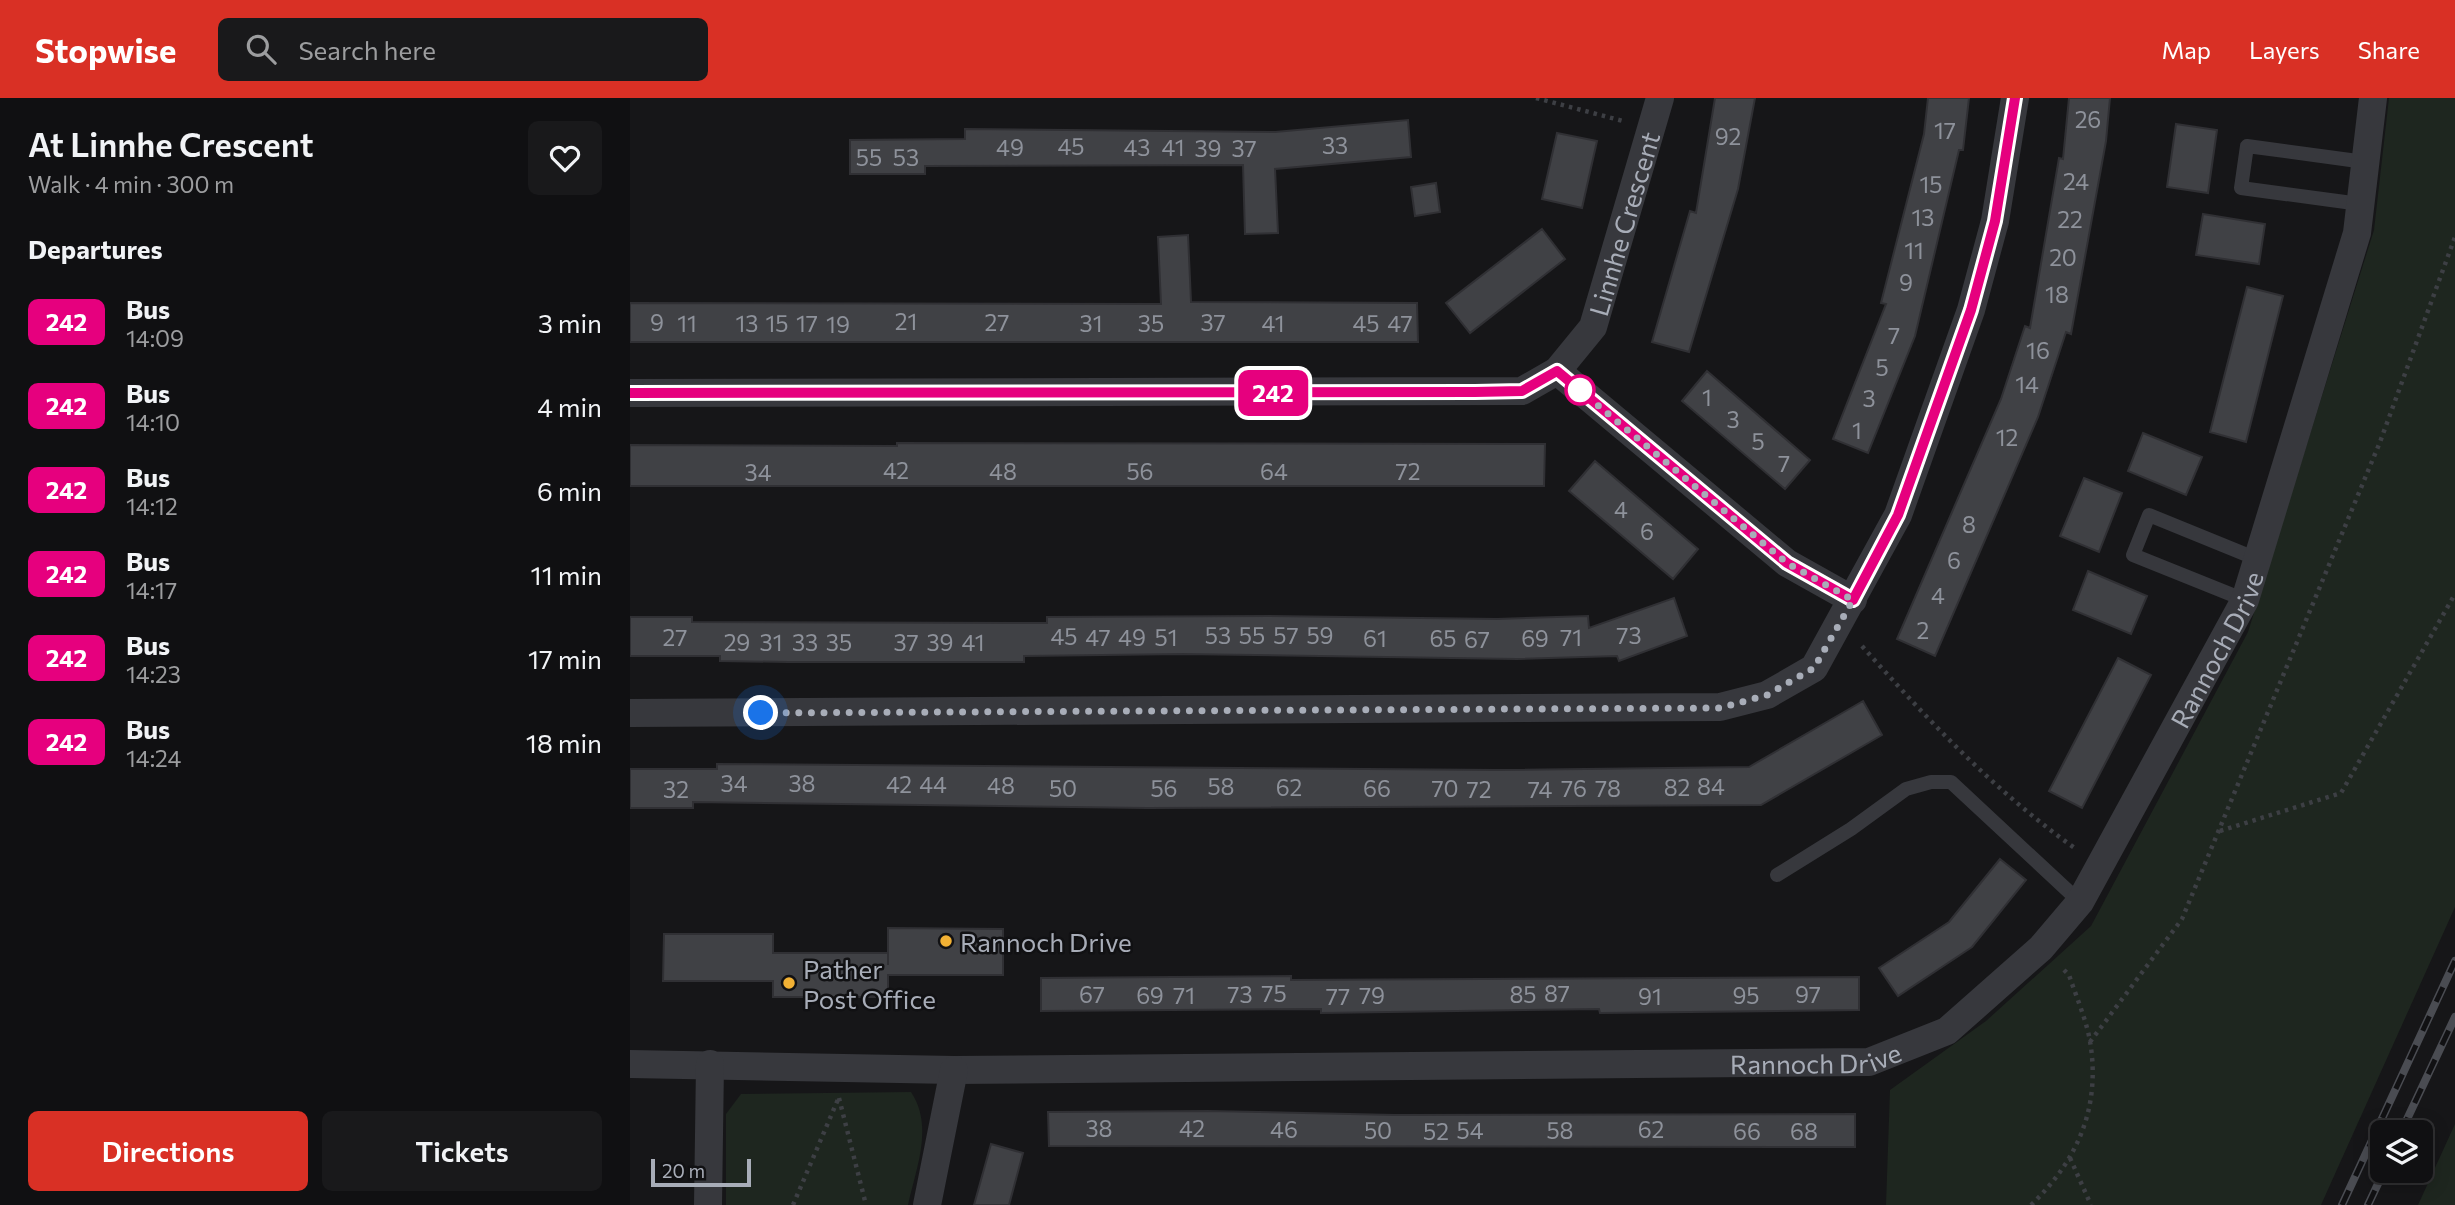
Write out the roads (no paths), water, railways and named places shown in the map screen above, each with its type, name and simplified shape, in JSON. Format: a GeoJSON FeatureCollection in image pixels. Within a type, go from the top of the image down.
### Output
{"type":"FeatureCollection","features":[{"type":"Feature","properties":{"kind":"street","name":"Linnhe Crescent"},"geometry":{"type":"LineString","coordinates":[[630,393],[1522,391],[1557,371],[1593,327],[1660,98]]}},
{"type":"Feature","properties":{"kind":"street"},"geometry":{"type":"LineString","coordinates":[[630,713],[1720,708],[1767,695],[1814,668],[1898,515],[1971,310],[1995,221],[2015,98]]}},
{"type":"Feature","properties":{"kind":"street","name":"Rannoch Drive"},"geometry":{"type":"LineString","coordinates":[[630,1064],[954,1070],[1869,1062],[1947,1031],[2041,948],[2080,902],[2245,600],[2357,233],[2373,98]]}},
{"type":"Feature","properties":{"kind":"street"},"geometry":{"type":"LineString","coordinates":[[1557,371],[1846,611]]}},
{"type":"Feature","properties":{"kind":"street"},"geometry":{"type":"LineString","coordinates":[[708,1205],[710,1064]]}},
{"type":"Feature","properties":{"kind":"street"},"geometry":{"type":"LineString","coordinates":[[927,1205],[954,1070]]}},
{"type":"Feature","properties":{"kind":"lane"},"geometry":{"type":"LineString","coordinates":[[2360,204],[2241,188],[2247,146],[2365,162]]}},
{"type":"Feature","properties":{"kind":"lane"},"geometry":{"type":"LineString","coordinates":[[2245,600],[2133,555],[2149,515],[2257,559]]}},
{"type":"Feature","properties":{"kind":"lane"},"geometry":{"type":"LineString","coordinates":[[1777,875],[1851,829],[1906,789],[1931,782],[1951,782],[2080,902]]}},
{"type":"Feature","properties":{"kind":"railway"},"geometry":{"type":"LineString","coordinates":[[2342,1205],[2455,961]]}},
{"type":"Feature","properties":{"kind":"railway"},"geometry":{"type":"LineString","coordinates":[[2407,1120],[2455,1017]]}},
{"type":"Feature","properties":{"kind":"railway"},"geometry":{"type":"LineString","coordinates":[[2368,1205],[2378,1183]]}},
{"type":"Feature","properties":{"kind":"place","name":"Rannoch Drive"},"geometry":{"type":"Point","coordinates":[946,941]}},
{"type":"Feature","properties":{"kind":"place","name":"Pather Post Office"},"geometry":{"type":"Point","coordinates":[789,983]}}]}
